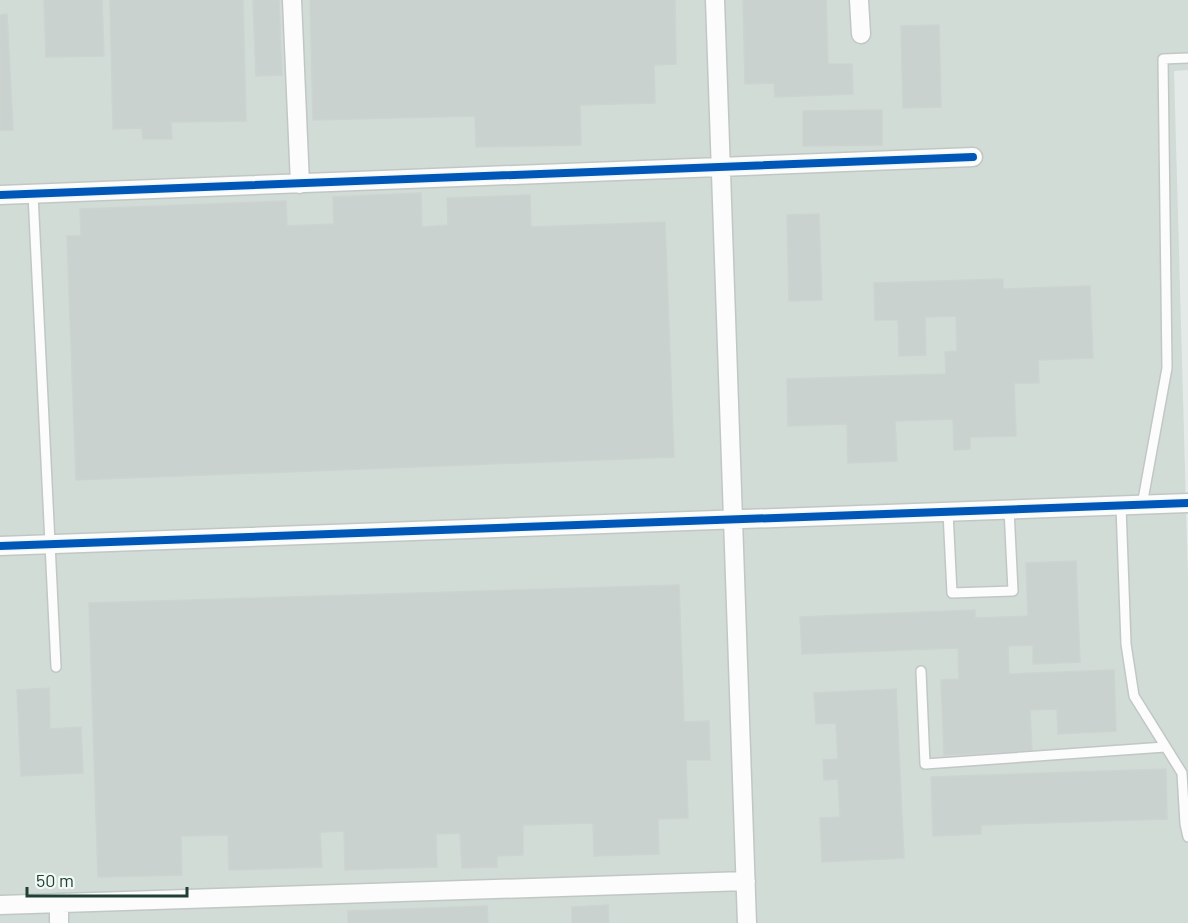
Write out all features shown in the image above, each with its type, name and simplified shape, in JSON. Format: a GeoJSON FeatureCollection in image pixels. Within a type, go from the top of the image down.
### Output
{"type":"FeatureCollection","features":[{"type":"Feature","properties":{"kind":"street"},"geometry":{"type":"LineString","coordinates":[[292,0],[300,184]]}},
{"type":"Feature","properties":{"kind":"street"},"geometry":{"type":"LineString","coordinates":[[715,0],[747,923]]}},
{"type":"Feature","properties":{"kind":"street"},"geometry":{"type":"LineString","coordinates":[[859,0],[861,34]]}},
{"type":"Feature","properties":{"kind":"street"},"geometry":{"type":"LineString","coordinates":[[0,195],[973,158]]}},
{"type":"Feature","properties":{"kind":"street"},"geometry":{"type":"LineString","coordinates":[[0,546],[1188,503]]}},
{"type":"Feature","properties":{"kind":"street"},"geometry":{"type":"LineString","coordinates":[[0,904],[746,881]]}},
{"type":"Feature","properties":{"kind":"street"},"geometry":{"type":"LineString","coordinates":[[59,903],[59,923]]}},
{"type":"Feature","properties":{"kind":"lane"},"geometry":{"type":"LineString","coordinates":[[1142,505],[1167,368],[1163,59],[1188,58]]}},
{"type":"Feature","properties":{"kind":"lane"},"geometry":{"type":"LineString","coordinates":[[33,194],[56,667]]}},
{"type":"Feature","properties":{"kind":"lane"},"geometry":{"type":"LineString","coordinates":[[1121,506],[1126,644],[1134,696],[1182,773],[1188,837]]}},
{"type":"Feature","properties":{"kind":"lane"},"geometry":{"type":"LineString","coordinates":[[948,512],[952,594],[1013,591],[1009,509]]}},
{"type":"Feature","properties":{"kind":"lane"},"geometry":{"type":"LineString","coordinates":[[921,671],[925,764],[1166,747]]}},
{"type":"Feature","properties":{"kind":"shaded area"},"geometry":{"type":"Polygon","coordinates":[[[0,0],[1188,0],[1188,70],[1174,71],[1188,579],[1188,923],[0,923],[0,0]]]}},
{"type":"Feature","properties":{"kind":"building"},"geometry":{"type":"Polygon","coordinates":[[[44,0],[102,0],[104,56],[46,57],[44,0]]]}},
{"type":"Feature","properties":{"kind":"building"},"geometry":{"type":"Polygon","coordinates":[[[110,0],[243,0],[246,121],[171,122],[172,139],[143,139],[142,128],[113,129],[110,0]]]}},
{"type":"Feature","properties":{"kind":"building"},"geometry":{"type":"Polygon","coordinates":[[[253,0],[279,0],[282,75],[256,76],[253,0]]]}},
{"type":"Feature","properties":{"kind":"building"},"geometry":{"type":"Polygon","coordinates":[[[310,0],[675,0],[676,64],[654,65],[655,103],[580,105],[581,145],[476,147],[475,116],[313,120],[310,0]]]}},
{"type":"Feature","properties":{"kind":"building"},"geometry":{"type":"Polygon","coordinates":[[[743,0],[826,0],[828,64],[852,64],[853,94],[775,97],[774,83],[745,84],[743,0]]]}},
{"type":"Feature","properties":{"kind":"building"},"geometry":{"type":"Polygon","coordinates":[[[7,14],[13,130],[0,130],[0,15],[7,14]]]}},
{"type":"Feature","properties":{"kind":"building"},"geometry":{"type":"Polygon","coordinates":[[[939,25],[941,107],[903,108],[901,26],[939,25]]]}},
{"type":"Feature","properties":{"kind":"building"},"geometry":{"type":"Polygon","coordinates":[[[882,110],[882,145],[803,146],[803,111],[882,110]]]}},
{"type":"Feature","properties":{"kind":"building"},"geometry":{"type":"Polygon","coordinates":[[[421,193],[422,227],[448,225],[447,198],[530,195],[531,227],[665,222],[674,457],[76,480],[67,236],[81,236],[80,209],[286,201],[287,226],[334,224],[333,197],[421,193]]]}},
{"type":"Feature","properties":{"kind":"building"},"geometry":{"type":"Polygon","coordinates":[[[819,214],[822,300],[789,301],[787,215],[819,214]]]}},
{"type":"Feature","properties":{"kind":"building"},"geometry":{"type":"Polygon","coordinates":[[[1003,279],[1003,289],[1090,286],[1093,358],[1038,360],[1039,383],[1014,383],[1016,436],[970,437],[970,449],[954,450],[953,419],[895,421],[897,461],[848,463],[847,424],[788,426],[787,379],[946,374],[945,352],[957,351],[956,316],[925,317],[926,355],[899,356],[898,320],[875,320],[874,283],[1003,279]]]}},
{"type":"Feature","properties":{"kind":"building"},"geometry":{"type":"Polygon","coordinates":[[[1076,561],[1080,662],[1033,664],[1033,645],[1008,646],[1009,674],[1114,670],[1116,731],[1058,734],[1057,709],[1030,710],[1032,751],[944,755],[941,680],[959,679],[958,648],[802,654],[800,617],[975,610],[975,618],[1028,616],[1026,563],[1076,561]]]}},
{"type":"Feature","properties":{"kind":"building"},"geometry":{"type":"Polygon","coordinates":[[[679,585],[684,722],[709,721],[710,760],[686,760],[688,818],[658,819],[659,854],[594,856],[593,823],[523,825],[523,855],[497,856],[497,867],[462,868],[460,833],[436,834],[437,867],[345,870],[344,831],[320,832],[322,867],[229,870],[228,835],[181,836],[182,875],[98,877],[89,603],[679,585]]]}},
{"type":"Feature","properties":{"kind":"building"},"geometry":{"type":"Polygon","coordinates":[[[49,688],[50,729],[81,727],[83,773],[21,776],[17,690],[49,688]]]}},
{"type":"Feature","properties":{"kind":"building"},"geometry":{"type":"Polygon","coordinates":[[[896,689],[904,858],[822,862],[820,818],[840,817],[838,779],[824,780],[823,760],[838,759],[836,723],[816,724],[814,693],[896,689]]]}},
{"type":"Feature","properties":{"kind":"building"},"geometry":{"type":"Polygon","coordinates":[[[1166,769],[1167,819],[981,825],[981,834],[933,836],[931,777],[1166,769]]]}},
{"type":"Feature","properties":{"kind":"building"},"geometry":{"type":"Polygon","coordinates":[[[608,905],[609,923],[572,923],[572,907],[608,905]]]}},
{"type":"Feature","properties":{"kind":"building"},"geometry":{"type":"Polygon","coordinates":[[[487,906],[488,923],[348,923],[348,911],[487,906]]]}},
{"type":"Feature","properties":{"kind":"cycle path"},"geometry":{"type":"LineString","coordinates":[[0,195],[973,157]]}},
{"type":"Feature","properties":{"kind":"cycle path"},"geometry":{"type":"LineString","coordinates":[[0,546],[1188,503]]}}]}
